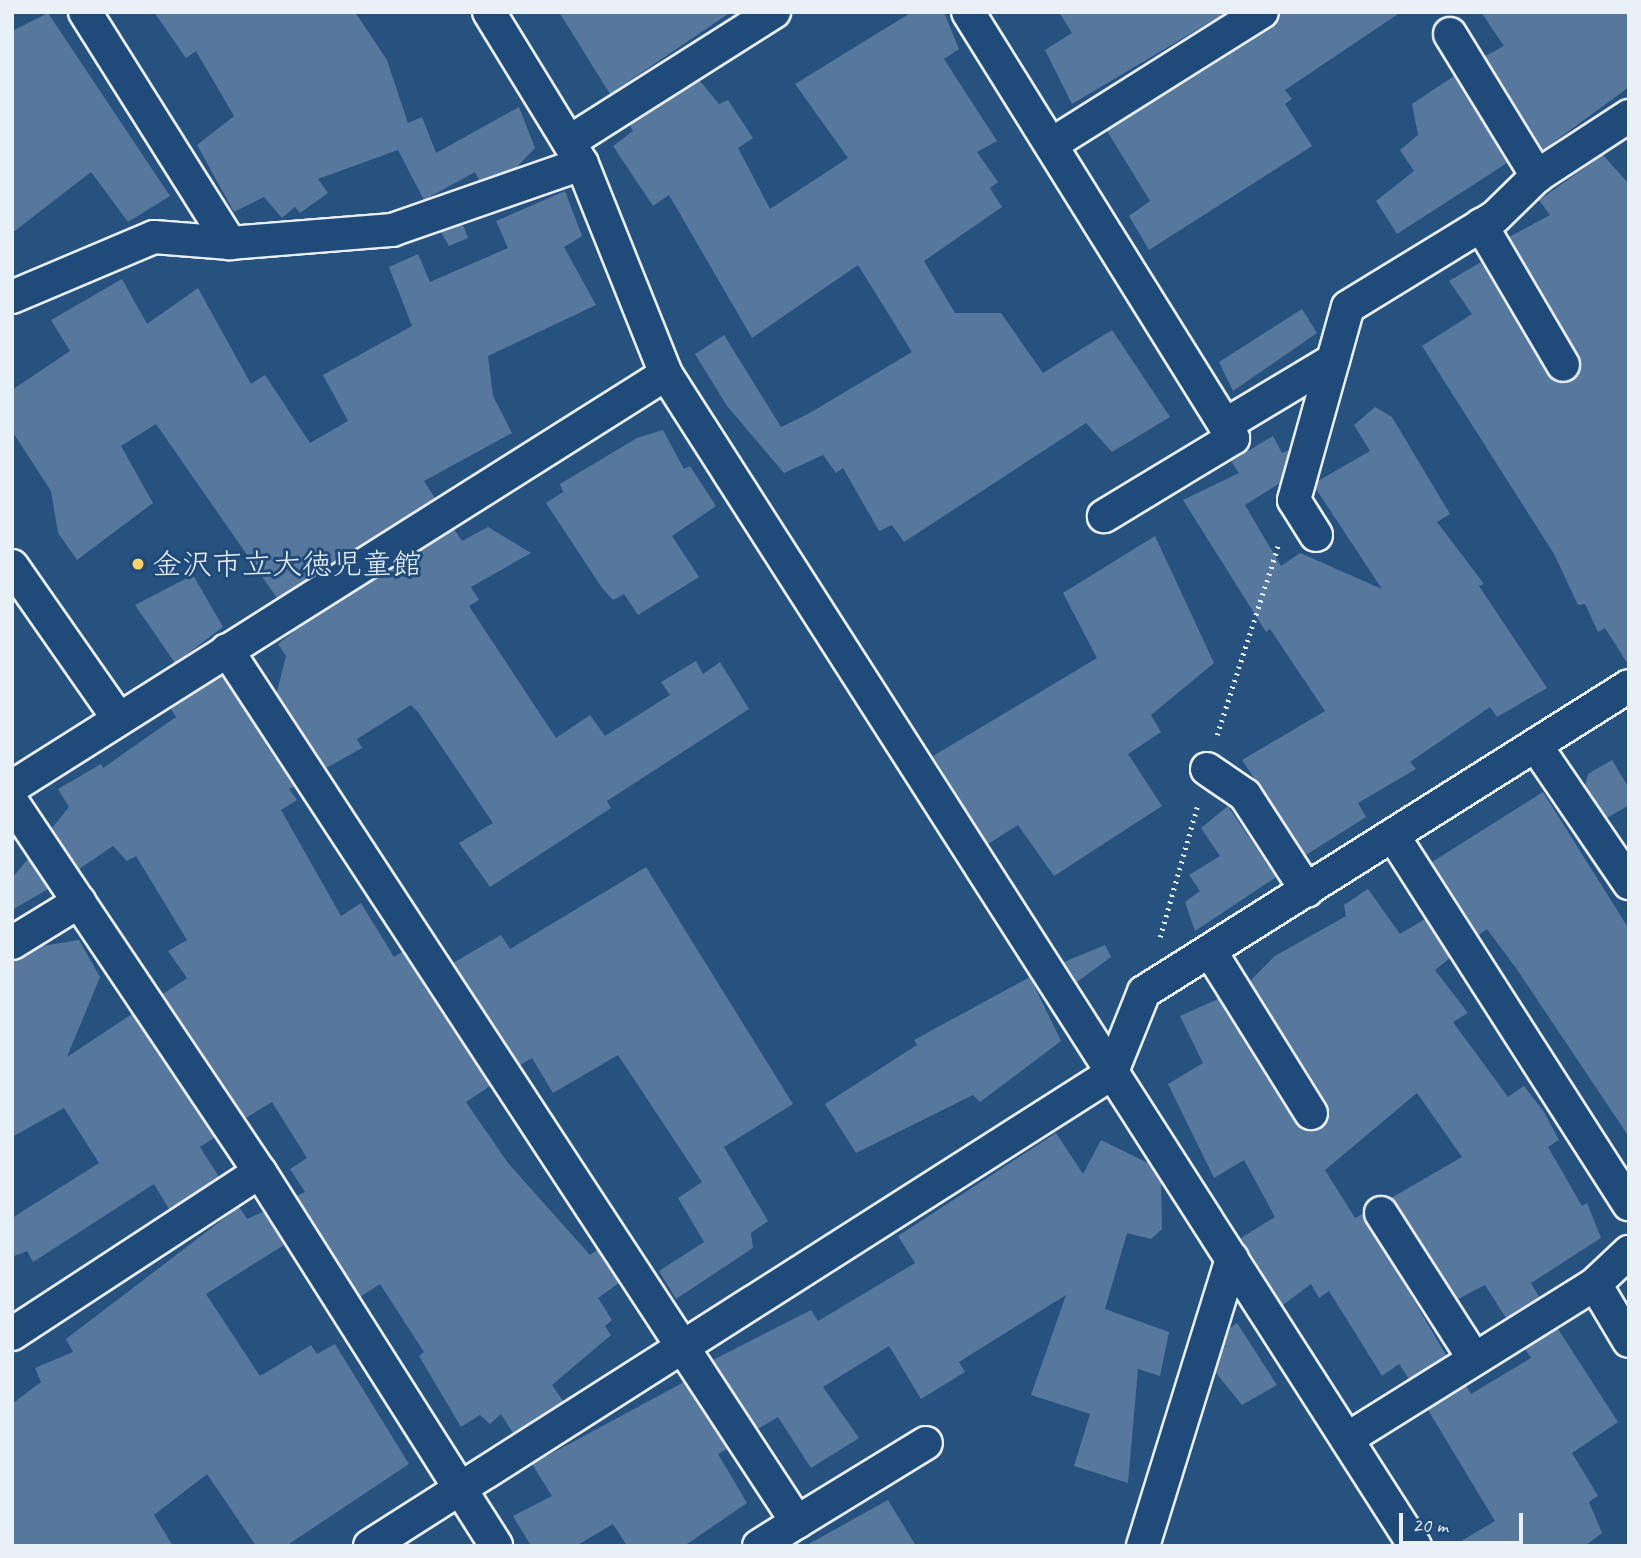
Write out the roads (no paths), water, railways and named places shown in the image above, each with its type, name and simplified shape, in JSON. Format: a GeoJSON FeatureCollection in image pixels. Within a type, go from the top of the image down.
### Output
{"type":"FeatureCollection","features":[{"type":"Feature","properties":{"kind":"street"},"geometry":{"type":"LineString","coordinates":[[85,12],[230,243]]}},
{"type":"Feature","properties":{"kind":"street"},"geometry":{"type":"LineString","coordinates":[[489,12],[575,153],[666,374],[1415,1546]]}},
{"type":"Feature","properties":{"kind":"street"},"geometry":{"type":"LineString","coordinates":[[12,297],[154,237],[230,243],[392,230],[575,153],[774,12]]}},
{"type":"Feature","properties":{"kind":"street"},"geometry":{"type":"LineString","coordinates":[[968,12],[1233,438],[1104,516]]}},
{"type":"Feature","properties":{"kind":"street"},"geometry":{"type":"LineString","coordinates":[[1052,144],[1262,12]]}},
{"type":"Feature","properties":{"kind":"street"},"geometry":{"type":"LineString","coordinates":[[1450,34],[1537,176]]}},
{"type":"Feature","properties":{"kind":"street"},"geometry":{"type":"LineString","coordinates":[[1315,535],[1294,500],[1348,307],[1481,225],[1537,176],[1625,125]]}},
{"type":"Feature","properties":{"kind":"street"},"geometry":{"type":"LineString","coordinates":[[1481,225],[1563,365]]}},
{"type":"Feature","properties":{"kind":"street"},"geometry":{"type":"LineString","coordinates":[[1225,425],[1333,360]]}},
{"type":"Feature","properties":{"kind":"street"},"geometry":{"type":"LineString","coordinates":[[12,787],[666,374]]}},
{"type":"Feature","properties":{"kind":"street"},"geometry":{"type":"LineString","coordinates":[[12,566],[118,718]]}},
{"type":"Feature","properties":{"kind":"street"},"geometry":{"type":"LineString","coordinates":[[227,650],[797,1522]]}},
{"type":"Feature","properties":{"kind":"street"},"geometry":{"type":"LineString","coordinates":[[370,1546],[680,1345],[1111,1074],[1144,992],[1394,837],[1629,686]]}},
{"type":"Feature","properties":{"kind":"street"},"geometry":{"type":"LineString","coordinates":[[1536,746],[1629,883]]}},
{"type":"Feature","properties":{"kind":"street"},"geometry":{"type":"LineString","coordinates":[[1207,769],[1245,795],[1307,891]]}},
{"type":"Feature","properties":{"kind":"street"},"geometry":{"type":"LineString","coordinates":[[12,802],[260,1172],[496,1546]]}},
{"type":"Feature","properties":{"kind":"street"},"geometry":{"type":"LineString","coordinates":[[1394,837],[1629,1204]]}},
{"type":"Feature","properties":{"kind":"street"},"geometry":{"type":"LineString","coordinates":[[12,943],[79,902]]}},
{"type":"Feature","properties":{"kind":"street"},"geometry":{"type":"LineString","coordinates":[[1210,951],[1311,1113]]}},
{"type":"Feature","properties":{"kind":"street"},"geometry":{"type":"LineString","coordinates":[[12,1334],[260,1172]]}},
{"type":"Feature","properties":{"kind":"street"},"geometry":{"type":"LineString","coordinates":[[1381,1213],[1473,1357]]}},
{"type":"Feature","properties":{"kind":"street"},"geometry":{"type":"LineString","coordinates":[[1347,1439],[1473,1357],[1595,1284],[1629,1252]]}},
{"type":"Feature","properties":{"kind":"street"},"geometry":{"type":"LineString","coordinates":[[1143,1546],[1231,1258]]}},
{"type":"Feature","properties":{"kind":"street"},"geometry":{"type":"LineString","coordinates":[[1595,1284],[1629,1341]]}},
{"type":"Feature","properties":{"kind":"street"},"geometry":{"type":"LineString","coordinates":[[759,1546],[926,1443]]}},
{"type":"Feature","properties":{"kind":"place","name":"金沢市立大徳児童館"},"geometry":{"type":"Point","coordinates":[138,564]}}]}
